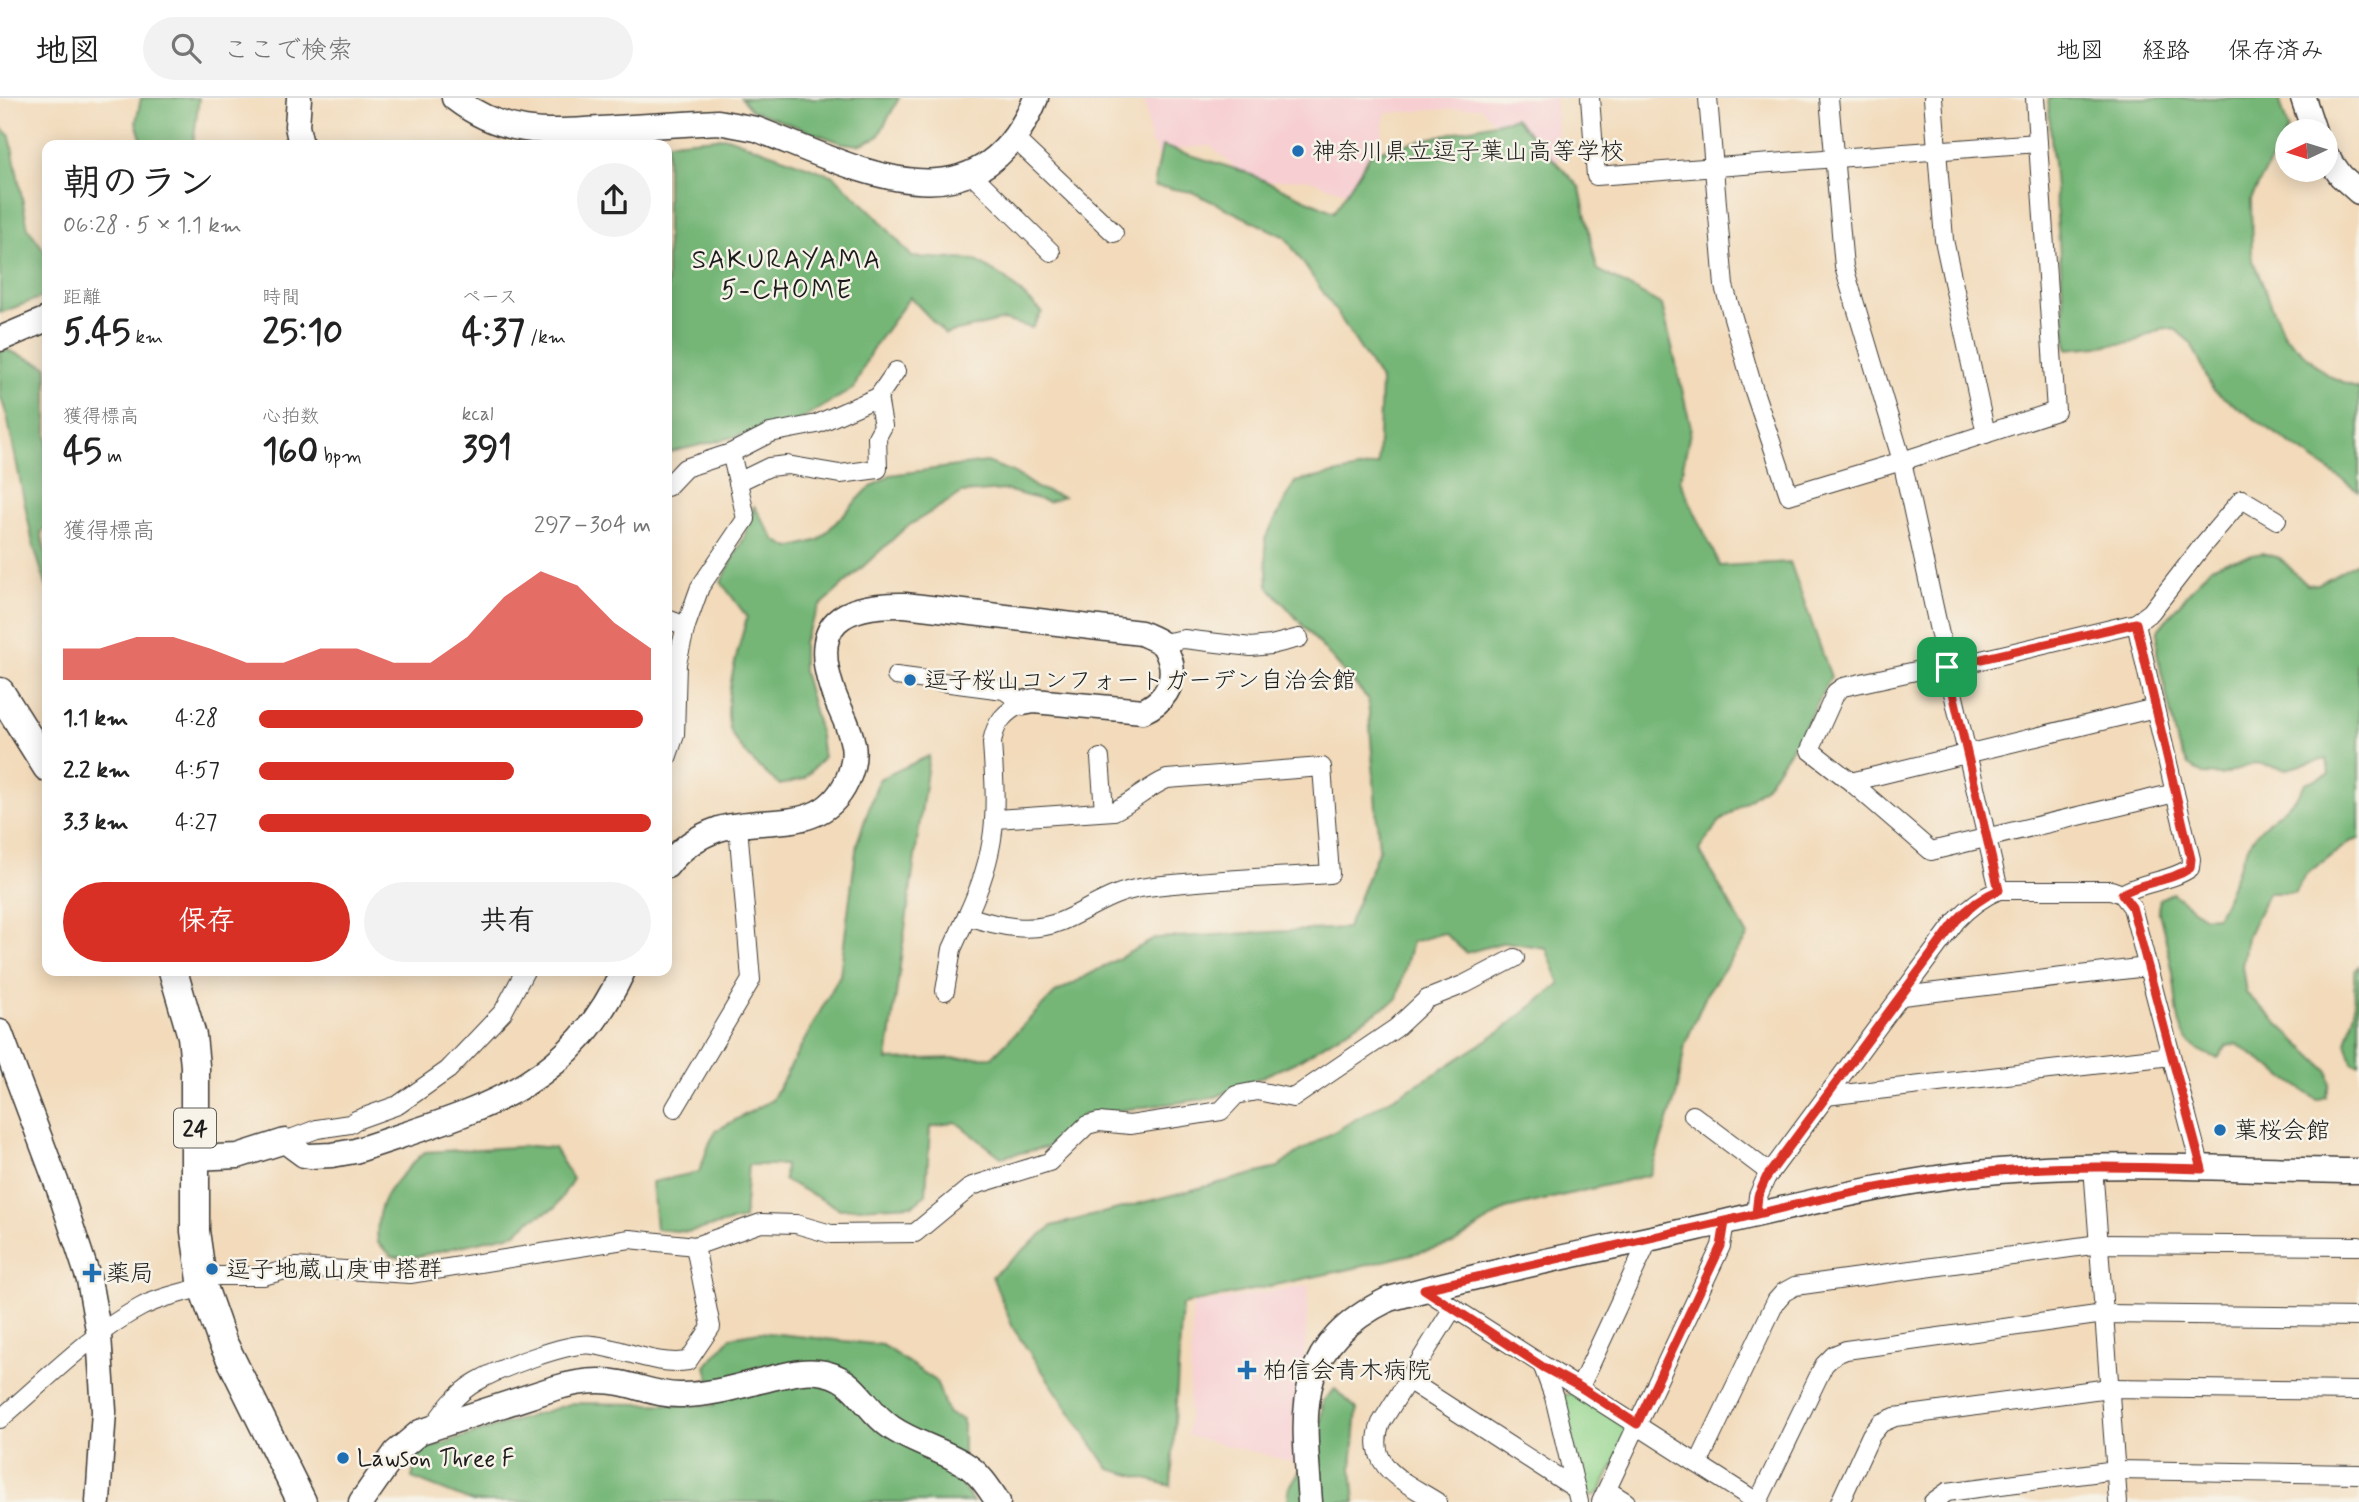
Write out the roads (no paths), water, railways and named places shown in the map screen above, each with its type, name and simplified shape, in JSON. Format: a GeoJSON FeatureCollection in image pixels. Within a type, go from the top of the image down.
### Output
{"type":"FeatureCollection","features":[{"type":"Feature","properties":{"kind":"main road"},"geometry":{"type":"LineString","coordinates":[[0,692],[42,758]]}},
{"type":"Feature","properties":{"kind":"main road","name":"24"},"geometry":{"type":"LineString","coordinates":[[174,976],[192,1036],[195,1231],[202,1281],[222,1341],[303,1502]]}},
{"type":"Feature","properties":{"kind":"street"},"geometry":{"type":"LineString","coordinates":[[299,98],[297,126],[300,140]]}},
{"type":"Feature","properties":{"kind":"street"},"geometry":{"type":"LineString","coordinates":[[454,98],[464,106],[498,122],[543,133],[718,122],[756,130],[892,180],[931,183],[970,172],[992,161],[1015,139],[1036,98]]}},
{"type":"Feature","properties":{"kind":"street"},"geometry":{"type":"LineString","coordinates":[[1590,98],[1596,176],[2038,143]]}},
{"type":"Feature","properties":{"kind":"street"},"geometry":{"type":"LineString","coordinates":[[1709,98],[1724,286],[1754,391],[1789,495],[2056,411],[2035,98]]}},
{"type":"Feature","properties":{"kind":"street"},"geometry":{"type":"LineString","coordinates":[[1829,98],[1844,267],[1902,461],[1999,890]]}},
{"type":"Feature","properties":{"kind":"street"},"geometry":{"type":"LineString","coordinates":[[1933,98],[1947,260],[1986,435]]}},
{"type":"Feature","properties":{"kind":"street"},"geometry":{"type":"LineString","coordinates":[[2303,98],[2310,119]]}},
{"type":"Feature","properties":{"kind":"street"},"geometry":{"type":"LineString","coordinates":[[1015,139],[1114,233]]}},
{"type":"Feature","properties":{"kind":"street"},"geometry":{"type":"LineString","coordinates":[[970,172],[1051,252]]}},
{"type":"Feature","properties":{"kind":"street"},"geometry":{"type":"LineString","coordinates":[[2338,172],[2359,192]]}},
{"type":"Feature","properties":{"kind":"street"},"geometry":{"type":"LineString","coordinates":[[0,339],[42,321]]}},
{"type":"Feature","properties":{"kind":"street"},"geometry":{"type":"LineString","coordinates":[[672,482],[685,468],[731,453],[770,433],[817,424],[878,397],[896,371]]}},
{"type":"Feature","properties":{"kind":"street"},"geometry":{"type":"LineString","coordinates":[[738,482],[769,467],[787,466],[840,474],[878,469],[877,438],[883,426],[878,397]]}},
{"type":"Feature","properties":{"kind":"street"},"geometry":{"type":"LineString","coordinates":[[672,744],[675,735],[677,663],[686,626],[700,587],[747,519],[731,453]]}},
{"type":"Feature","properties":{"kind":"street"},"geometry":{"type":"LineString","coordinates":[[2175,793],[1931,851],[1810,750],[1836,692],[1843,687],[1947,667],[2136,623],[2151,612],[2242,499],[2277,520]]}},
{"type":"Feature","properties":{"kind":"street"},"geometry":{"type":"LineString","coordinates":[[672,860],[695,840],[719,830],[807,818],[824,810],[836,798],[847,782],[853,765],[853,746],[832,690],[824,646],[829,630],[839,618],[851,611],[879,604],[905,604],[1141,633],[1162,643],[1184,639],[1251,647],[1299,638]]}},
{"type":"Feature","properties":{"kind":"street"},"geometry":{"type":"LineString","coordinates":[[672,621],[686,626]]}},
{"type":"Feature","properties":{"kind":"street"},"geometry":{"type":"LineString","coordinates":[[2122,894],[2134,887],[2182,874],[2190,868],[2191,859],[2136,623]]}},
{"type":"Feature","properties":{"kind":"street"},"geometry":{"type":"LineString","coordinates":[[946,991],[952,949],[990,861],[996,820],[992,743],[994,730],[1001,718],[1023,703],[1034,701],[1131,712],[1143,711],[1156,705],[1165,696],[1171,682],[1169,656],[1162,643]]}},
{"type":"Feature","properties":{"kind":"street"},"geometry":{"type":"LineString","coordinates":[[896,676],[1004,690],[1023,703]]}},
{"type":"Feature","properties":{"kind":"street"},"geometry":{"type":"LineString","coordinates":[[1851,782],[2155,708]]}},
{"type":"Feature","properties":{"kind":"street"},"geometry":{"type":"LineString","coordinates":[[1100,758],[1104,811]]}},
{"type":"Feature","properties":{"kind":"street"},"geometry":{"type":"LineString","coordinates":[[968,916],[1019,928],[1041,927],[1061,922],[1108,897],[1147,887],[1330,874],[1322,767],[1167,779],[1152,785],[1114,811],[996,820]]}},
{"type":"Feature","properties":{"kind":"street"},"geometry":{"type":"LineString","coordinates":[[675,1108],[751,979],[738,826]]}},
{"type":"Feature","properties":{"kind":"street"},"geometry":{"type":"LineString","coordinates":[[1756,1214],[1758,1196],[1770,1173],[1826,1096],[1962,915],[1985,896],[1999,890],[2111,890],[2122,894],[2132,907],[2202,1169]]}},
{"type":"Feature","properties":{"kind":"street"},"geometry":{"type":"LineString","coordinates":[[0,1419],[99,1335],[139,1308],[202,1281],[263,1276],[296,1267],[427,1273],[509,1257],[630,1239],[695,1246],[761,1223],[796,1224],[831,1234],[915,1233],[972,1186],[1049,1162],[1087,1125],[1098,1122],[1130,1125],[1221,1111],[1236,1095],[1257,1091],[1293,1098],[1396,1028],[1427,999],[1465,984],[1515,958]]}},
{"type":"Feature","properties":{"kind":"street"},"geometry":{"type":"LineString","coordinates":[[1902,996],[2147,967]]}},
{"type":"Feature","properties":{"kind":"street"},"geometry":{"type":"LineString","coordinates":[[195,1158],[238,1156],[317,1129],[350,1124],[398,1105],[448,1070],[503,1012],[522,976]]}},
{"type":"Feature","properties":{"kind":"street"},"geometry":{"type":"LineString","coordinates":[[285,1141],[304,1155],[332,1155],[355,1151],[489,1104],[540,1076],[572,1048],[593,1025],[621,976]]}},
{"type":"Feature","properties":{"kind":"street"},"geometry":{"type":"LineString","coordinates":[[0,1032],[8,1079],[81,1251],[89,1280],[99,1335],[104,1411],[98,1502]]}},
{"type":"Feature","properties":{"kind":"street"},"geometry":{"type":"LineString","coordinates":[[1826,1096],[2171,1056]]}},
{"type":"Feature","properties":{"kind":"street"},"geometry":{"type":"LineString","coordinates":[[1693,1115],[1770,1173]]}},
{"type":"Feature","properties":{"kind":"street"},"geometry":{"type":"LineString","coordinates":[[2093,1166],[2118,1502]]}},
{"type":"Feature","properties":{"kind":"street"},"geometry":{"type":"LineString","coordinates":[[1310,1502],[1305,1409],[1312,1376],[1326,1349],[1345,1327],[1367,1310],[1389,1299],[1756,1214],[1936,1178],[1998,1171],[2093,1166],[2359,1171]]}},
{"type":"Feature","properties":{"kind":"street"},"geometry":{"type":"LineString","coordinates":[[1626,1502],[1604,1496],[1721,1246],[1725,1222]]}},
{"type":"Feature","properties":{"kind":"street"},"geometry":{"type":"LineString","coordinates":[[1580,1387],[1649,1239]]}},
{"type":"Feature","properties":{"kind":"street"},"geometry":{"type":"LineString","coordinates":[[1698,1464],[1776,1301],[1784,1292],[1795,1286],[2099,1244],[2359,1246]]}},
{"type":"Feature","properties":{"kind":"street"},"geometry":{"type":"LineString","coordinates":[[432,1428],[447,1405],[476,1382],[562,1348],[591,1344],[673,1363],[688,1360],[711,1327],[695,1246]]}},
{"type":"Feature","properties":{"kind":"street"},"geometry":{"type":"LineString","coordinates":[[1424,1289],[1757,1502],[1824,1365],[1834,1355],[1846,1349],[2104,1314],[2359,1317]]}},
{"type":"Feature","properties":{"kind":"street"},"geometry":{"type":"LineString","coordinates":[[1437,1502],[1388,1470],[1380,1460],[1376,1437],[1381,1423],[1453,1308]]}},
{"type":"Feature","properties":{"kind":"street"},"geometry":{"type":"LineString","coordinates":[[1543,1367],[1554,1397],[1577,1495]]}},
{"type":"Feature","properties":{"kind":"street"},"geometry":{"type":"LineString","coordinates":[[361,1502],[387,1462],[402,1445],[420,1432],[571,1383],[618,1382],[667,1394],[691,1395],[817,1371],[836,1376],[853,1386],[889,1426],[912,1441],[964,1463],[984,1480],[998,1502]]}},
{"type":"Feature","properties":{"kind":"street"},"geometry":{"type":"LineString","coordinates":[[1408,1380],[1577,1495]]}},
{"type":"Feature","properties":{"kind":"street"},"geometry":{"type":"LineString","coordinates":[[1840,1502],[1871,1435],[1881,1423],[1888,1420],[2109,1388],[2359,1391]]}},
{"type":"Feature","properties":{"kind":"street"},"geometry":{"type":"LineString","coordinates":[[1933,1502],[1947,1492],[2116,1470],[2359,1474]]}},
{"type":"Feature","properties":{"kind":"place","name":"神奈川県立逗子葉山高等学校"},"geometry":{"type":"Point","coordinates":[1298,151]}},
{"type":"Feature","properties":{"kind":"place","name":"逗子桜山コンフォートガーデン自治会館"},"geometry":{"type":"Point","coordinates":[910,680]}},
{"type":"Feature","properties":{"kind":"place","name":"葉桜会館"},"geometry":{"type":"Point","coordinates":[2220,1130]}},
{"type":"Feature","properties":{"kind":"place","name":"逗子地蔵山庚申搭群"},"geometry":{"type":"Point","coordinates":[212,1269]}},
{"type":"Feature","properties":{"kind":"place","name":"薬局"},"geometry":{"type":"Point","coordinates":[92,1273]}},
{"type":"Feature","properties":{"kind":"place","name":"柏信会青木病院"},"geometry":{"type":"Point","coordinates":[1247,1370]}},
{"type":"Feature","properties":{"kind":"place","name":"Lawson Three F"},"geometry":{"type":"Point","coordinates":[343,1458]}},
{"type":"Feature","properties":{"kind":"district","name":"SAKURAYAMA 5-CHOME"},"geometry":{"type":"Point","coordinates":[787,274]}}]}
